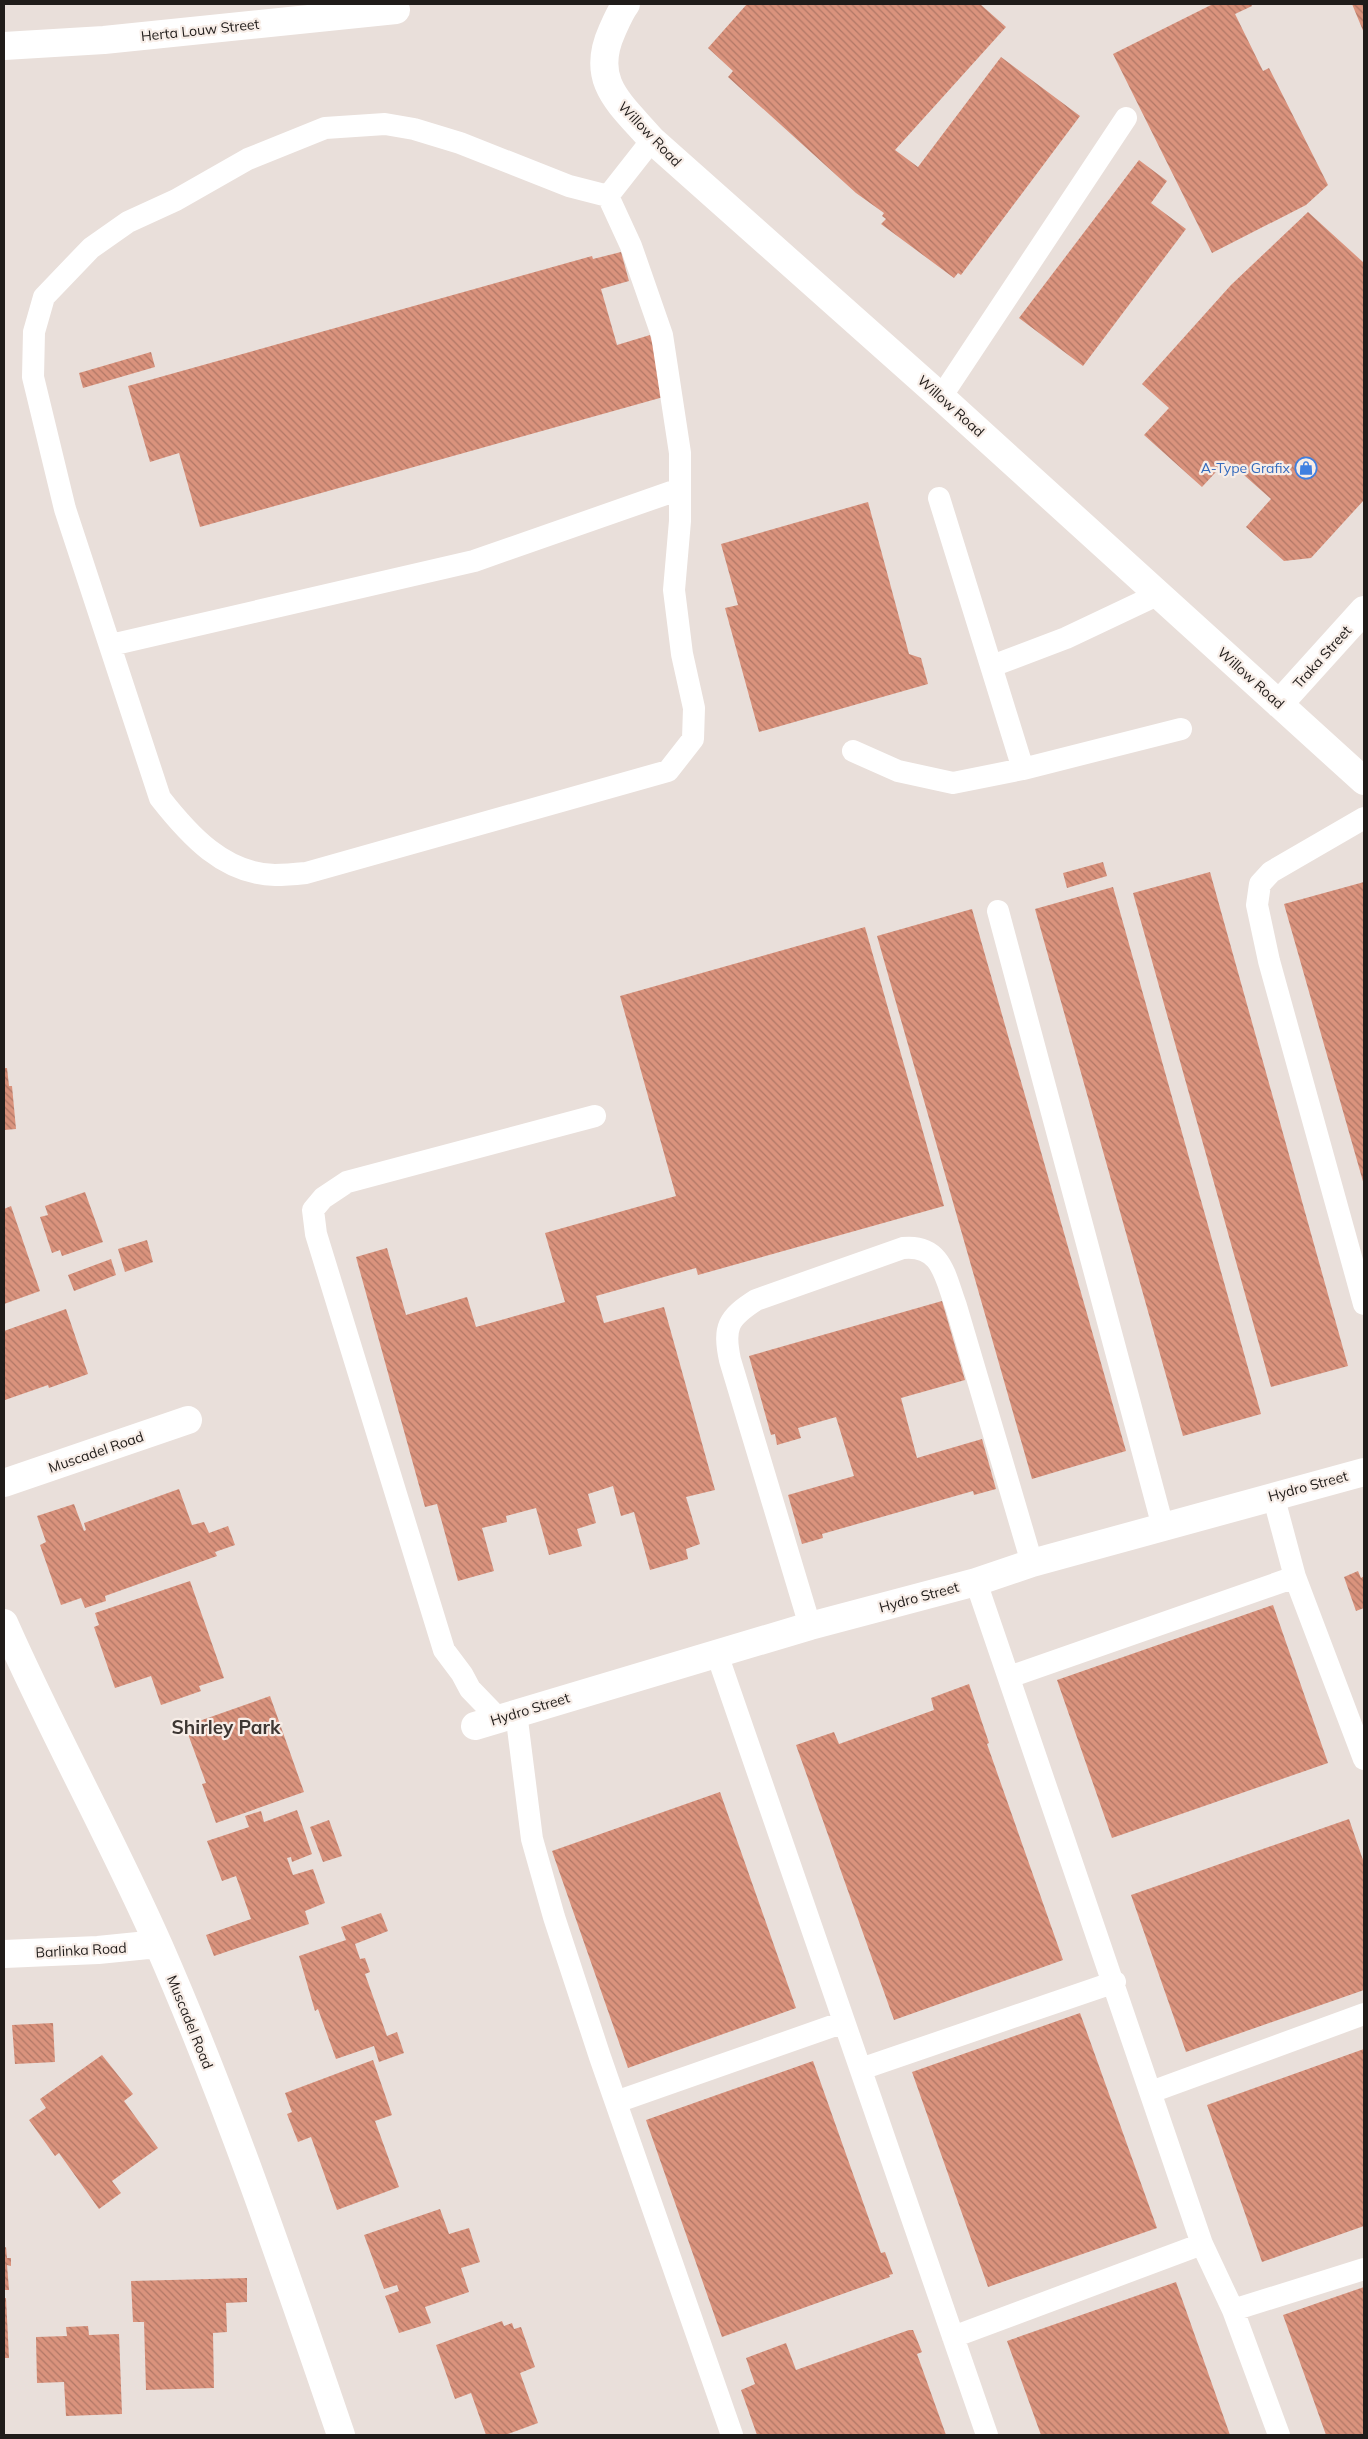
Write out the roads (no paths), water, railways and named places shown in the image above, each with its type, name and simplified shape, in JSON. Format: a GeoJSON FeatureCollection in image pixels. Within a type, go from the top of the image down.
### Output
{"type":"FeatureCollection","features":[{"type":"Feature","properties":{"kind":"street","name":"Willow Road"},"geometry":{"type":"LineString","coordinates":[[626,4],[605,47],[604,77],[610,92],[652,140],[942,397],[1364,781]]}},
{"type":"Feature","properties":{"kind":"street","name":"Herta Louw Street"},"geometry":{"type":"LineString","coordinates":[[4,46],[104,40],[396,10]]}},
{"type":"Feature","properties":{"kind":"street","name":"Traka Street"},"geometry":{"type":"LineString","coordinates":[[1279,704],[1364,610]]}},
{"type":"Feature","properties":{"kind":"street","name":"Muscadel Road"},"geometry":{"type":"LineString","coordinates":[[4,1483],[188,1420]]}},
{"type":"Feature","properties":{"kind":"street","name":"Hydro Street"},"geometry":{"type":"LineString","coordinates":[[496,1719],[810,1626],[976,1582],[1032,1563],[1273,1495],[1364,1472]]}},
{"type":"Feature","properties":{"kind":"street","name":"Muscadel Road"},"geometry":{"type":"LineString","coordinates":[[4,1623],[158,1944],[200,2043],[269,2226],[341,2435]]}},
{"type":"Feature","properties":{"kind":"street","name":"Barlinka Road"},"geometry":{"type":"LineString","coordinates":[[4,1954],[98,1950],[158,1944]]}},
{"type":"Feature","properties":{"kind":"lane"},"geometry":{"type":"LineString","coordinates":[[942,397],[1126,118]]}},
{"type":"Feature","properties":{"kind":"lane"},"geometry":{"type":"LineString","coordinates":[[385,124],[414,129],[460,143],[569,186],[608,196],[631,246],[662,335],[680,453],[680,521],[674,590],[682,654],[694,708],[693,739],[668,771],[306,873],[274,875],[248,870],[224,860],[207,849],[183,827],[160,798],[65,509],[33,377],[34,332],[44,296],[91,248],[128,222],[176,200],[248,159],[325,128],[385,124]]}},
{"type":"Feature","properties":{"kind":"lane"},"geometry":{"type":"LineString","coordinates":[[608,196],[652,140]]}},
{"type":"Feature","properties":{"kind":"lane"},"geometry":{"type":"LineString","coordinates":[[111,645],[474,561],[680,489]]}},
{"type":"Feature","properties":{"kind":"lane"},"geometry":{"type":"LineString","coordinates":[[940,498],[1023,769]]}},
{"type":"Feature","properties":{"kind":"lane"},"geometry":{"type":"LineString","coordinates":[[992,666],[1066,638],[1159,594]]}},
{"type":"Feature","properties":{"kind":"lane"},"geometry":{"type":"LineString","coordinates":[[853,751],[898,770],[953,783],[1023,769],[1181,729]]}},
{"type":"Feature","properties":{"kind":"lane"},"geometry":{"type":"LineString","coordinates":[[1364,818],[1271,872],[1260,884],[1257,906],[1269,961],[1364,1304]]}},
{"type":"Feature","properties":{"kind":"lane"},"geometry":{"type":"LineString","coordinates":[[998,911],[1163,1527]]}},
{"type":"Feature","properties":{"kind":"lane"},"geometry":{"type":"LineString","coordinates":[[595,1116],[347,1182],[323,1198],[312,1210],[316,1234],[444,1650],[462,1674],[470,1690],[496,1719],[554,1917],[732,2435]]}},
{"type":"Feature","properties":{"kind":"lane"},"geometry":{"type":"LineString","coordinates":[[810,1626],[730,1360],[726,1338],[728,1326],[736,1313],[756,1300],[903,1248],[916,1246],[926,1250],[934,1256],[942,1269],[1032,1563]]}},
{"type":"Feature","properties":{"kind":"lane"},"geometry":{"type":"LineString","coordinates":[[1273,1495],[1295,1577],[1364,1759]]}},
{"type":"Feature","properties":{"kind":"lane"},"geometry":{"type":"LineString","coordinates":[[1009,1677],[1295,1577]]}},
{"type":"Feature","properties":{"kind":"lane"},"geometry":{"type":"LineString","coordinates":[[976,1582],[1115,1982],[1202,2244],[1233,2310],[1279,2435]]}},
{"type":"Feature","properties":{"kind":"lane"},"geometry":{"type":"LineString","coordinates":[[717,1654],[987,2435]]}},
{"type":"Feature","properties":{"kind":"lane"},"geometry":{"type":"LineString","coordinates":[[861,2070],[1115,1982]]}},
{"type":"Feature","properties":{"kind":"lane"},"geometry":{"type":"LineString","coordinates":[[1151,2092],[1364,2014]]}},
{"type":"Feature","properties":{"kind":"lane"},"geometry":{"type":"LineString","coordinates":[[616,2102],[844,2022]]}},
{"type":"Feature","properties":{"kind":"lane"},"geometry":{"type":"LineString","coordinates":[[953,2336],[1202,2244]]}},
{"type":"Feature","properties":{"kind":"lane"},"geometry":{"type":"LineString","coordinates":[[1233,2310],[1364,2269]]}},
{"type":"Feature","properties":{"kind":"place","name":"A-Type Grafix"},"geometry":{"type":"Point","coordinates":[1306,468]}},
{"type":"Feature","properties":{"kind":"district","name":"Shirley Park"},"geometry":{"type":"Point","coordinates":[226,1727]}}]}
